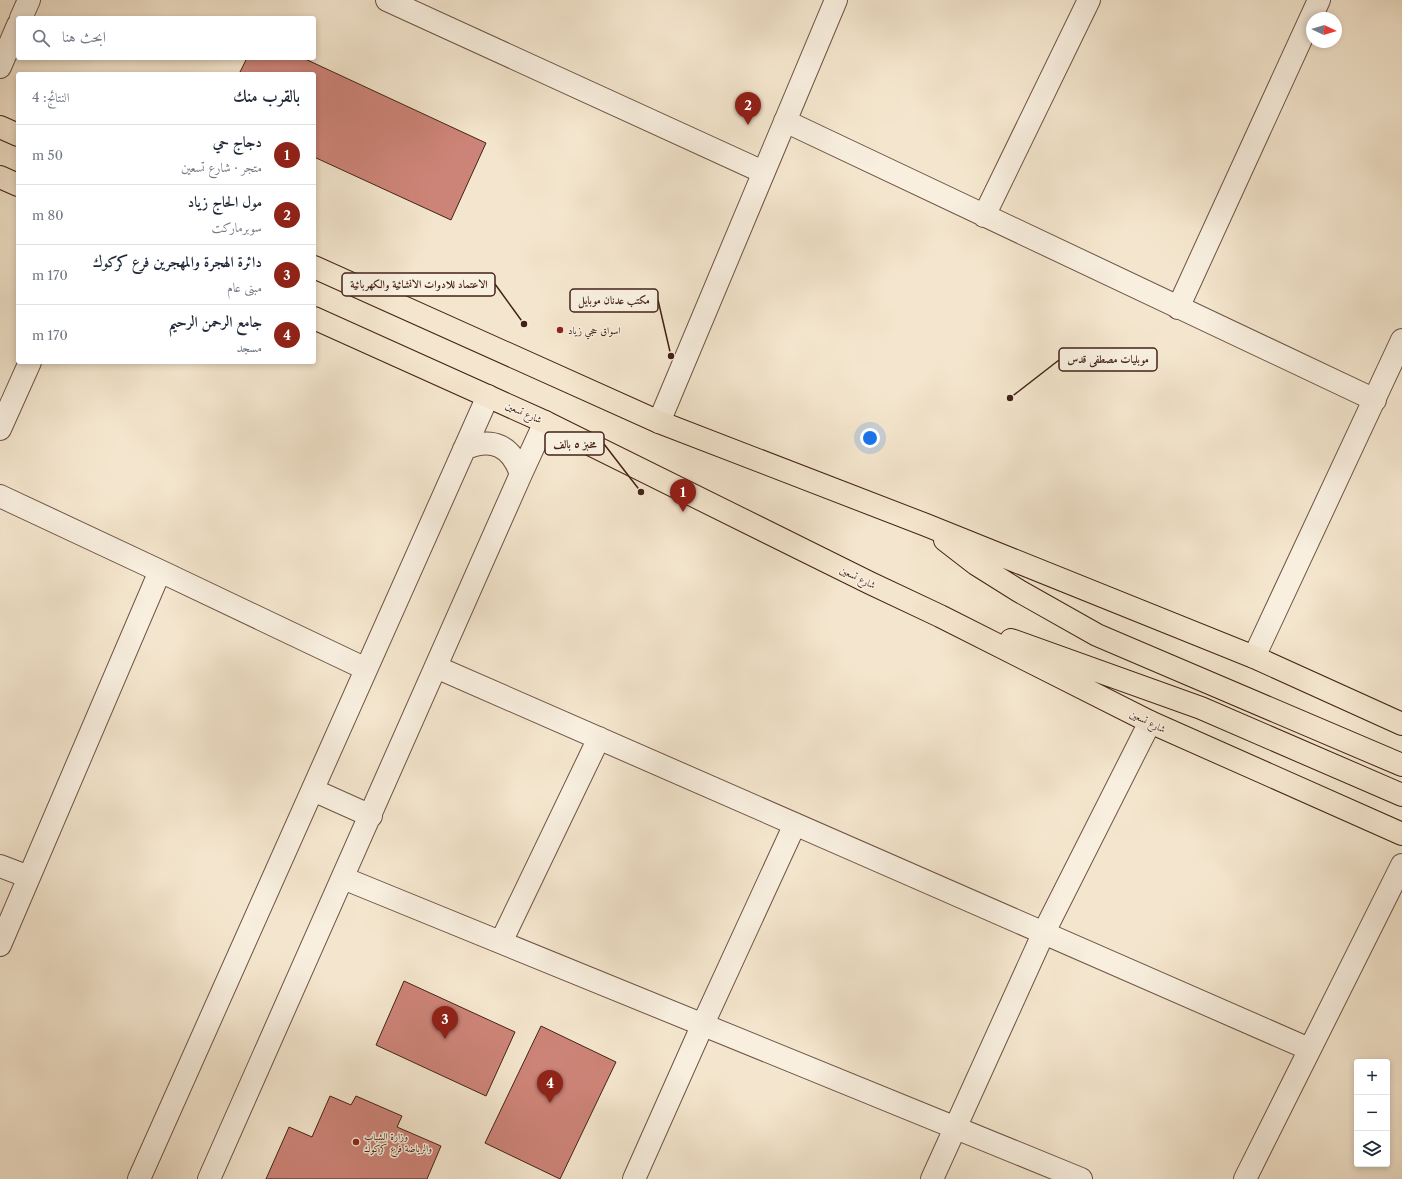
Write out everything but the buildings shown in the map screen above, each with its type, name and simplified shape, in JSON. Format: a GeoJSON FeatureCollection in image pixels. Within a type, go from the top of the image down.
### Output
{"type":"FeatureCollection","features":[{"type":"Feature","properties":{"kind":"main road"},"geometry":{"type":"LineString","coordinates":[[0,127],[16,134]]}},
{"type":"Feature","properties":{"kind":"main road"},"geometry":{"type":"LineString","coordinates":[[0,177],[16,184]]}},
{"type":"Feature","properties":{"kind":"main road"},"geometry":{"type":"LineString","coordinates":[[316,268],[659,422],[926,525],[1254,657],[1402,724]]}},
{"type":"Feature","properties":{"kind":"main road","name":"شارع تسعين"},"geometry":{"type":"LineString","coordinates":[[316,319],[545,422],[870,583],[940,616],[1150,722],[1402,834]]}},
{"type":"Feature","properties":{"kind":"main road"},"geometry":{"type":"LineString","coordinates":[[926,525],[976,564],[1020,591],[1098,635],[1402,765]]}},
{"type":"Feature","properties":{"kind":"main road"},"geometry":{"type":"LineString","coordinates":[[940,616],[1046,651],[1201,708],[1402,795]]}},
{"type":"Feature","properties":{"kind":"street"},"geometry":{"type":"LineString","coordinates":[[22,16],[29,0]]}},
{"type":"Feature","properties":{"kind":"street"},"geometry":{"type":"LineString","coordinates":[[387,0],[763,172]]}},
{"type":"Feature","properties":{"kind":"street"},"geometry":{"type":"LineString","coordinates":[[659,422],[836,0]]}},
{"type":"Feature","properties":{"kind":"street"},"geometry":{"type":"LineString","coordinates":[[984,216],[1089,0]]}},
{"type":"Feature","properties":{"kind":"street"},"geometry":{"type":"LineString","coordinates":[[1178,308],[1319,0]]}},
{"type":"Feature","properties":{"kind":"street"},"geometry":{"type":"LineString","coordinates":[[0,67],[16,30]]}},
{"type":"Feature","properties":{"kind":"street"},"geometry":{"type":"LineString","coordinates":[[785,122],[1375,400]]}},
{"type":"Feature","properties":{"kind":"street"},"geometry":{"type":"LineString","coordinates":[[1254,657],[1402,340]]}},
{"type":"Feature","properties":{"kind":"street"},"geometry":{"type":"LineString","coordinates":[[0,428],[29,364]]}},
{"type":"Feature","properties":{"kind":"street"},"geometry":{"type":"LineString","coordinates":[[139,1179],[488,396]]}},
{"type":"Feature","properties":{"kind":"street"},"geometry":{"type":"LineString","coordinates":[[209,1179],[545,422]]}},
{"type":"Feature","properties":{"kind":"street"},"geometry":{"type":"LineString","coordinates":[[464,449],[476,444],[488,443],[499,446],[510,453],[517,462],[521,474]]}},
{"type":"Feature","properties":{"kind":"street"},"geometry":{"type":"LineString","coordinates":[[0,496],[366,669]]}},
{"type":"Feature","properties":{"kind":"street"},"geometry":{"type":"LineString","coordinates":[[0,945],[160,571]]}},
{"type":"Feature","properties":{"kind":"street"},"geometry":{"type":"LineString","coordinates":[[436,667],[1309,1049]]}},
{"type":"Feature","properties":{"kind":"street"},"geometry":{"type":"LineString","coordinates":[[932,1179],[1044,932],[1150,722]]}},
{"type":"Feature","properties":{"kind":"street"},"geometry":{"type":"LineString","coordinates":[[500,942],[599,738]]}},
{"type":"Feature","properties":{"kind":"street"},"geometry":{"type":"LineString","coordinates":[[313,790],[371,816]]}},
{"type":"Feature","properties":{"kind":"street"},"geometry":{"type":"LineString","coordinates":[[634,1179],[795,824]]}},
{"type":"Feature","properties":{"kind":"street"},"geometry":{"type":"LineString","coordinates":[[1245,1179],[1402,865]]}},
{"type":"Feature","properties":{"kind":"street"},"geometry":{"type":"LineString","coordinates":[[0,866],[29,877]]}},
{"type":"Feature","properties":{"kind":"street"},"geometry":{"type":"LineString","coordinates":[[343,878],[1081,1179]]}},
{"type":"Feature","properties":{"kind":"place","name":"مول الحاج زياد"},"geometry":{"type":"Point","coordinates":[748,125]}},
{"type":"Feature","properties":{"kind":"place","name":"الاعتماد للادوات الانشائية والكهربائية"},"geometry":{"type":"Point","coordinates":[524,324]}},
{"type":"Feature","properties":{"kind":"place","name":"اسواق حجي زياد"},"geometry":{"type":"Point","coordinates":[560,330]}},
{"type":"Feature","properties":{"kind":"place","name":"مكتب عدنان موبايل"},"geometry":{"type":"Point","coordinates":[671,356]}},
{"type":"Feature","properties":{"kind":"place","name":"موبليات مصطفى قدس"},"geometry":{"type":"Point","coordinates":[1010,398]}},
{"type":"Feature","properties":{"kind":"place","name":"مخبز ٥ بالف"},"geometry":{"type":"Point","coordinates":[641,492]}},
{"type":"Feature","properties":{"kind":"place","name":"دجاج حي"},"geometry":{"type":"Point","coordinates":[683,512]}},
{"type":"Feature","properties":{"kind":"place","name":"دائرة الهجرة والمهجرين فرع كركوك"},"geometry":{"type":"Point","coordinates":[445,1039]}},
{"type":"Feature","properties":{"kind":"place","name":"جامع الرحمن الرحيم"},"geometry":{"type":"Point","coordinates":[550,1103]}},
{"type":"Feature","properties":{"kind":"place","name":"وزارة الشباب والرياضة فرع كركوك"},"geometry":{"type":"Point","coordinates":[356,1142]}}]}
